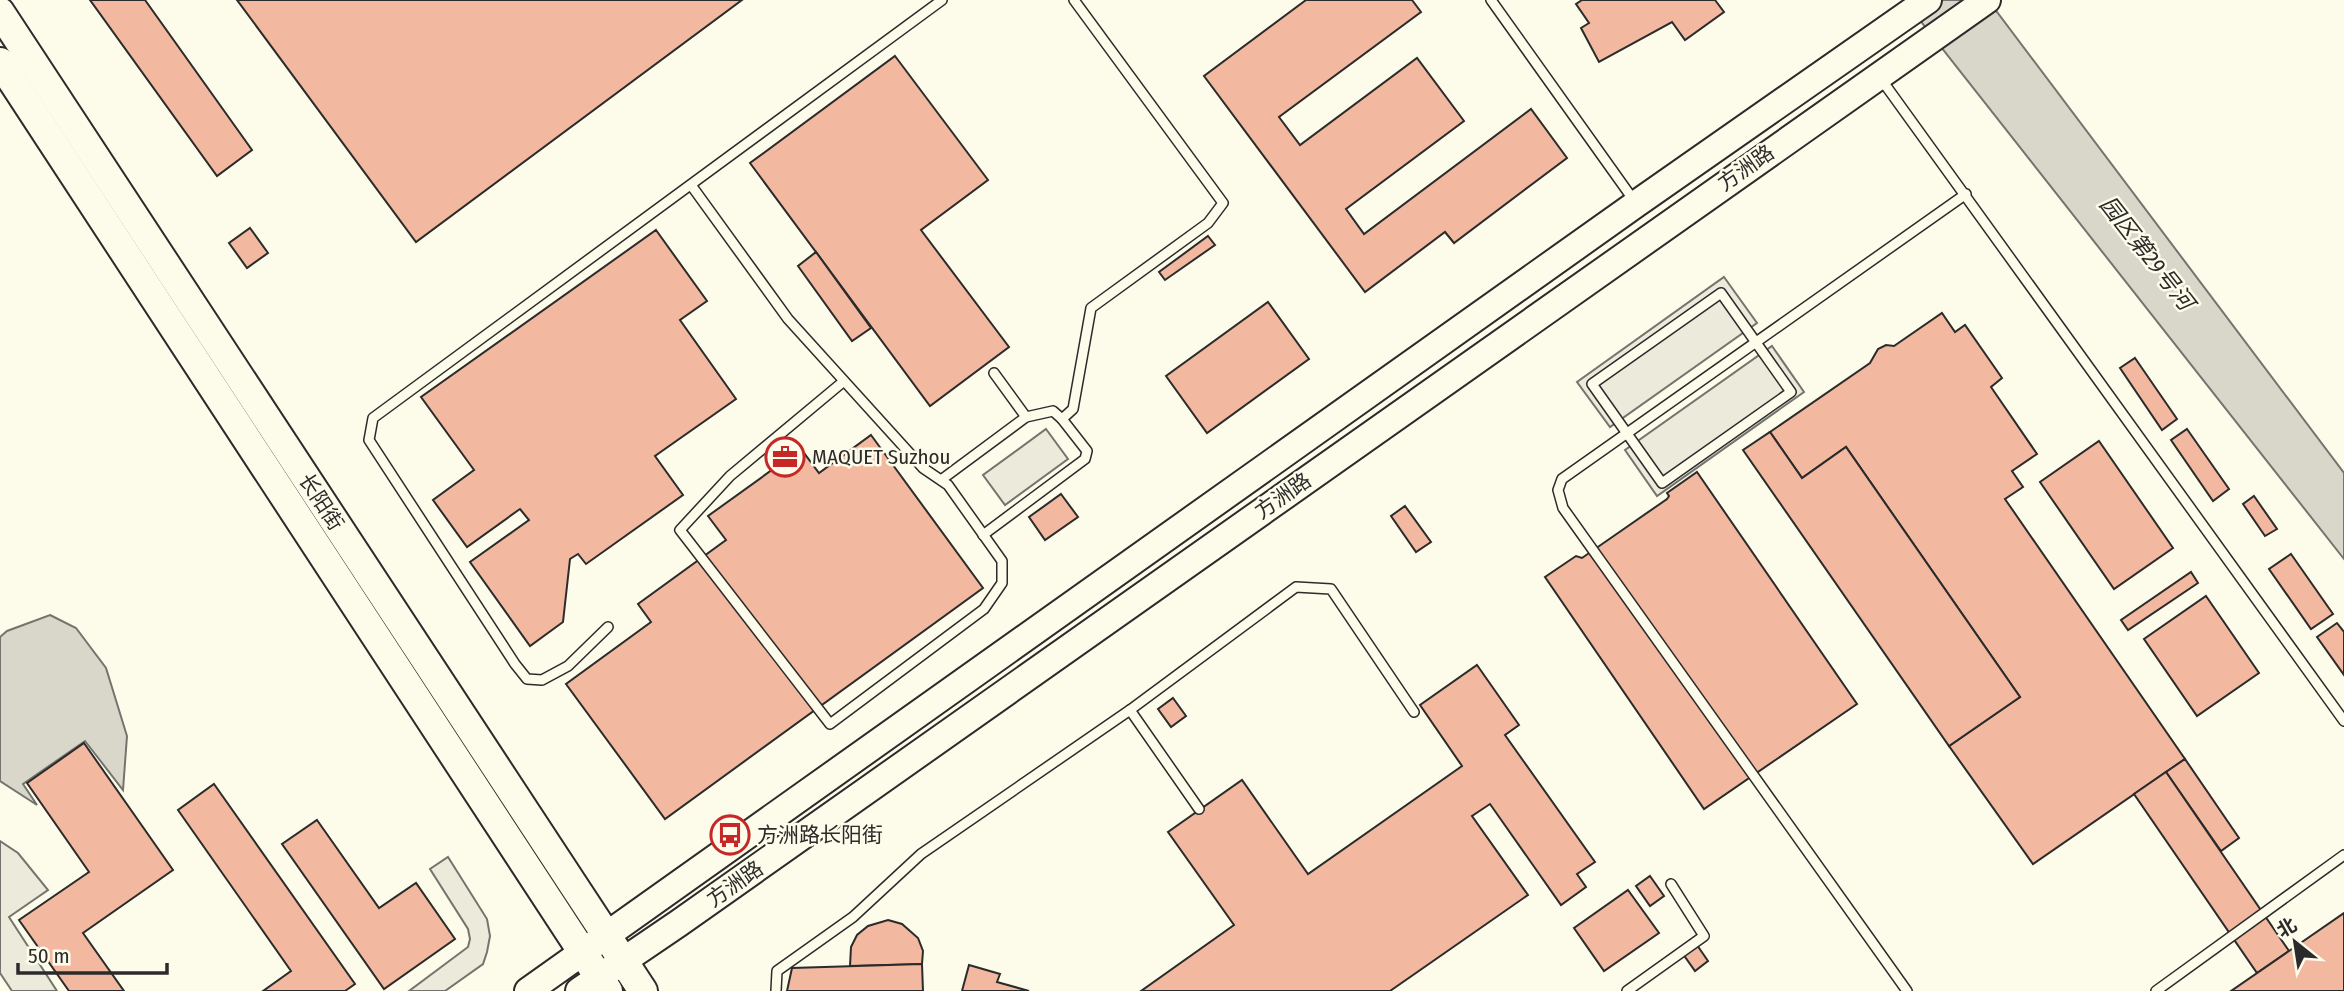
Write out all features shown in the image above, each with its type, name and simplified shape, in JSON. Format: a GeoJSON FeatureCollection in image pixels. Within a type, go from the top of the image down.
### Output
{"type":"FeatureCollection","features":[{"type":"Feature","properties":{"kind":"main road","name":"方洲路"},"geometry":{"type":"LineString","coordinates":[[528,991],[1636,204],[1928,0]]}},
{"type":"Feature","properties":{"kind":"main road","name":"方洲路"},"geometry":{"type":"LineString","coordinates":[[595,986],[623,961],[1987,0]]}},
{"type":"Feature","properties":{"kind":"main road","name":"长阳街"},"geometry":{"type":"LineString","coordinates":[[3,24],[643,991]]}},
{"type":"Feature","properties":{"kind":"main road","name":"长阳街"},"geometry":{"type":"LineString","coordinates":[[0,62],[581,952],[595,986]]}},
{"type":"Feature","properties":{"kind":"lane"},"geometry":{"type":"LineString","coordinates":[[608,627],[568,666],[542,680],[527,679],[369,440],[373,418],[942,0]]}},
{"type":"Feature","properties":{"kind":"lane"},"geometry":{"type":"LineString","coordinates":[[1062,419],[1073,409],[1091,308],[1208,223],[1223,203],[1074,0]]}},
{"type":"Feature","properties":{"kind":"lane"},"geometry":{"type":"LineString","coordinates":[[1491,0],[1636,204]]}},
{"type":"Feature","properties":{"kind":"lane"},"geometry":{"type":"LineString","coordinates":[[1878,75],[2344,721]]}},
{"type":"Feature","properties":{"kind":"lane"},"geometry":{"type":"LineString","coordinates":[[691,185],[788,319],[923,468],[948,485],[1002,561],[1002,583],[984,609],[830,724],[680,530],[730,477],[844,381]]}},
{"type":"Feature","properties":{"kind":"lane"},"geometry":{"type":"LineString","coordinates":[[1907,991],[1559,500],[1558,490],[1562,479],[1966,194]]}},
{"type":"Feature","properties":{"kind":"lane"},"geometry":{"type":"LineString","coordinates":[[1721,293],[1791,392],[1662,483],[1626,433],[1592,384],[1721,293]]}},
{"type":"Feature","properties":{"kind":"lane"},"geometry":{"type":"LineString","coordinates":[[994,373],[1026,417]]}},
{"type":"Feature","properties":{"kind":"lane"},"geometry":{"type":"LineString","coordinates":[[941,480],[1026,417],[1053,411],[1062,419],[1087,452],[1085,459],[984,535]]}},
{"type":"Feature","properties":{"kind":"lane"},"geometry":{"type":"LineString","coordinates":[[776,991],[777,971],[853,917],[921,854],[1130,710],[1296,587],[1331,589],[1414,712]]}},
{"type":"Feature","properties":{"kind":"lane"},"geometry":{"type":"LineString","coordinates":[[1130,710],[1199,808]]}},
{"type":"Feature","properties":{"kind":"lane"},"geometry":{"type":"LineString","coordinates":[[2156,991],[2344,855]]}},
{"type":"Feature","properties":{"kind":"lane"},"geometry":{"type":"LineString","coordinates":[[1626,991],[1704,936],[1671,884]]}},
{"type":"Feature","properties":{"kind":"shaded area"},"geometry":{"type":"Polygon","coordinates":[[[1724,277],[1757,323],[1610,427],[1577,382],[1724,277]]]}},
{"type":"Feature","properties":{"kind":"shaded area"},"geometry":{"type":"Polygon","coordinates":[[[1772,346],[1804,392],[1657,496],[1625,450],[1772,346]]]}},
{"type":"Feature","properties":{"kind":"shaded area"},"geometry":{"type":"Polygon","coordinates":[[[1046,429],[1068,459],[1005,505],[983,475],[1046,429]]]}},
{"type":"Feature","properties":{"kind":"shaded area"},"geometry":{"type":"Polygon","coordinates":[[[0,841],[18,853],[48,890],[9,917],[57,991],[12,991],[0,973],[0,841]]]}},
{"type":"Feature","properties":{"kind":"shaded area"},"geometry":{"type":"Polygon","coordinates":[[[448,857],[487,919],[490,936],[487,952],[483,964],[445,991],[409,991],[468,947],[468,929],[430,869],[448,857]]]}},
{"type":"Feature","properties":{"kind":"water","name":"园区第29号河"},"geometry":{"type":"Polygon","coordinates":[[[1904,0],[1988,0],[2344,473],[2344,559],[1904,0]]]}},
{"type":"Feature","properties":{"kind":"water"},"geometry":{"type":"Polygon","coordinates":[[[50,615],[76,628],[106,668],[127,736],[123,790],[85,741],[23,784],[37,805],[0,781],[0,637],[7,631],[50,615]]]}},
{"type":"Feature","properties":{"kind":"building"},"geometry":{"type":"Polygon","coordinates":[[[90,0],[145,0],[252,150],[217,176],[90,0]]]}},
{"type":"Feature","properties":{"kind":"building"},"geometry":{"type":"Polygon","coordinates":[[[237,0],[742,0],[416,242],[237,0]]]}},
{"type":"Feature","properties":{"kind":"building"},"geometry":{"type":"Polygon","coordinates":[[[1306,0],[1412,0],[1421,12],[1279,117],[1300,145],[1417,58],[1464,121],[1346,209],[1364,234],[1531,109],[1567,158],[1454,243],[1445,232],[1365,292],[1204,76],[1306,0]]]}},
{"type":"Feature","properties":{"kind":"building"},"geometry":{"type":"Polygon","coordinates":[[[1582,0],[1715,0],[1724,12],[1685,40],[1672,22],[1599,62],[1581,28],[1589,23],[1576,4],[1582,0]]]}},
{"type":"Feature","properties":{"kind":"building"},"geometry":{"type":"Polygon","coordinates":[[[895,56],[988,180],[921,230],[1009,347],[930,406],[750,163],[895,56]]]}},
{"type":"Feature","properties":{"kind":"building"},"geometry":{"type":"Polygon","coordinates":[[[250,228],[268,253],[247,268],[229,243],[250,228]]]}},
{"type":"Feature","properties":{"kind":"building"},"geometry":{"type":"Polygon","coordinates":[[[656,230],[707,301],[680,320],[736,399],[655,456],[683,495],[586,564],[578,554],[570,559],[563,622],[530,646],[470,562],[529,520],[520,509],[467,547],[433,500],[474,470],[421,397],[656,230]]]}},
{"type":"Feature","properties":{"kind":"building"},"geometry":{"type":"Polygon","coordinates":[[[1208,236],[1215,245],[1165,280],[1159,272],[1208,236]]]}},
{"type":"Feature","properties":{"kind":"building"},"geometry":{"type":"Polygon","coordinates":[[[816,252],[871,328],[852,341],[798,266],[816,252]]]}},
{"type":"Feature","properties":{"kind":"building"},"geometry":{"type":"Polygon","coordinates":[[[1268,302],[1309,359],[1207,433],[1166,376],[1268,302]]]}},
{"type":"Feature","properties":{"kind":"building"},"geometry":{"type":"Polygon","coordinates":[[[1942,313],[1955,332],[1965,325],[2002,378],[1991,387],[2037,454],[2012,471],[2023,487],[2005,499],[2185,759],[2033,864],[1949,746],[2020,697],[1846,447],[1802,478],[1770,432],[1870,363],[1878,349],[1886,345],[1894,346],[1942,313]]]}},
{"type":"Feature","properties":{"kind":"building"},"geometry":{"type":"Polygon","coordinates":[[[2135,358],[2177,419],[2162,430],[2120,368],[2135,358]]]}},
{"type":"Feature","properties":{"kind":"building"},"geometry":{"type":"Polygon","coordinates":[[[2187,429],[2229,489],[2213,501],[2171,440],[2187,429]]]}},
{"type":"Feature","properties":{"kind":"building"},"geometry":{"type":"Polygon","coordinates":[[[1770,432],[1802,478],[1846,447],[2020,697],[1949,746],[1743,450],[1770,432]]]}},
{"type":"Feature","properties":{"kind":"building"},"geometry":{"type":"Polygon","coordinates":[[[871,435],[983,588],[665,819],[566,684],[651,622],[638,604],[726,540],[708,516],[801,449],[819,473],[871,435]]]}},
{"type":"Feature","properties":{"kind":"building"},"geometry":{"type":"Polygon","coordinates":[[[2099,441],[2173,548],[2114,589],[2040,482],[2099,441]]]}},
{"type":"Feature","properties":{"kind":"building"},"geometry":{"type":"Polygon","coordinates":[[[1697,472],[1857,704],[1704,809],[1545,577],[1576,556],[1582,558],[1667,499],[1667,493],[1697,472]]]}},
{"type":"Feature","properties":{"kind":"building"},"geometry":{"type":"Polygon","coordinates":[[[1061,494],[1078,517],[1045,540],[1029,517],[1061,494]]]}},
{"type":"Feature","properties":{"kind":"building"},"geometry":{"type":"Polygon","coordinates":[[[2254,496],[2277,529],[2265,536],[2243,504],[2254,496]]]}},
{"type":"Feature","properties":{"kind":"building"},"geometry":{"type":"Polygon","coordinates":[[[1405,506],[1431,542],[1416,552],[1391,516],[1405,506]]]}},
{"type":"Feature","properties":{"kind":"building"},"geometry":{"type":"Polygon","coordinates":[[[2291,554],[2333,614],[2311,629],[2269,569],[2291,554]]]}},
{"type":"Feature","properties":{"kind":"building"},"geometry":{"type":"Polygon","coordinates":[[[2191,572],[2198,583],[2128,630],[2121,620],[2191,572]]]}},
{"type":"Feature","properties":{"kind":"building"},"geometry":{"type":"Polygon","coordinates":[[[2206,596],[2259,673],[2197,716],[2144,639],[2206,596]]]}},
{"type":"Feature","properties":{"kind":"building"},"geometry":{"type":"Polygon","coordinates":[[[2337,623],[2344,632],[2344,675],[2317,637],[2337,623]]]}},
{"type":"Feature","properties":{"kind":"building"},"geometry":{"type":"Polygon","coordinates":[[[1477,665],[1519,725],[1505,735],[1595,862],[1577,874],[1586,887],[1561,905],[1490,804],[1472,816],[1528,895],[1390,991],[1141,991],[1234,925],[1168,832],[1242,780],[1308,874],[1462,766],[1420,705],[1477,665]]]}},
{"type":"Feature","properties":{"kind":"building"},"geometry":{"type":"Polygon","coordinates":[[[1173,698],[1186,716],[1171,727],[1158,709],[1173,698]]]}},
{"type":"Feature","properties":{"kind":"building"},"geometry":{"type":"Polygon","coordinates":[[[84,743],[173,870],[83,933],[124,991],[69,991],[19,920],[89,872],[27,783],[84,743]]]}},
{"type":"Feature","properties":{"kind":"building"},"geometry":{"type":"Polygon","coordinates":[[[2185,759],[2239,838],[2221,851],[2166,772],[2185,759]]]}},
{"type":"Feature","properties":{"kind":"building"},"geometry":{"type":"Polygon","coordinates":[[[2166,772],[2289,951],[2257,973],[2134,794],[2166,772]]]}},
{"type":"Feature","properties":{"kind":"building"},"geometry":{"type":"Polygon","coordinates":[[[214,784],[355,984],[345,991],[263,991],[291,971],[178,810],[214,784]]]}},
{"type":"Feature","properties":{"kind":"building"},"geometry":{"type":"Polygon","coordinates":[[[317,820],[379,908],[416,883],[455,939],[384,989],[282,844],[317,820]]]}},
{"type":"Feature","properties":{"kind":"building"},"geometry":{"type":"Polygon","coordinates":[[[1650,876],[1664,896],[1650,906],[1636,886],[1650,876]]]}},
{"type":"Feature","properties":{"kind":"building"},"geometry":{"type":"Polygon","coordinates":[[[1628,890],[1659,933],[1604,971],[1574,928],[1628,890]]]}},
{"type":"Feature","properties":{"kind":"building"},"geometry":{"type":"Polygon","coordinates":[[[2344,913],[2344,991],[2231,991],[2289,951],[2344,913]]]}},
{"type":"Feature","properties":{"kind":"building"},"geometry":{"type":"Polygon","coordinates":[[[888,920],[902,924],[918,938],[923,951],[922,964],[850,966],[851,947],[857,935],[868,926],[888,920]]]}},
{"type":"Feature","properties":{"kind":"building"},"geometry":{"type":"Polygon","coordinates":[[[1697,945],[1708,961],[1695,971],[1683,954],[1697,945]]]}},
{"type":"Feature","properties":{"kind":"building"},"geometry":{"type":"Polygon","coordinates":[[[922,964],[923,991],[787,991],[792,968],[922,964]]]}},
{"type":"Feature","properties":{"kind":"building"},"geometry":{"type":"Polygon","coordinates":[[[969,965],[1000,974],[997,982],[1029,991],[962,991],[969,965]]]}},
{"type":"Feature","properties":{"kind":"place","name":"MAQUET Suzhou"},"geometry":{"type":"Point","coordinates":[785,457]}},
{"type":"Feature","properties":{"kind":"place","name":"方洲路长阳街"},"geometry":{"type":"Point","coordinates":[730,835]}}]}
